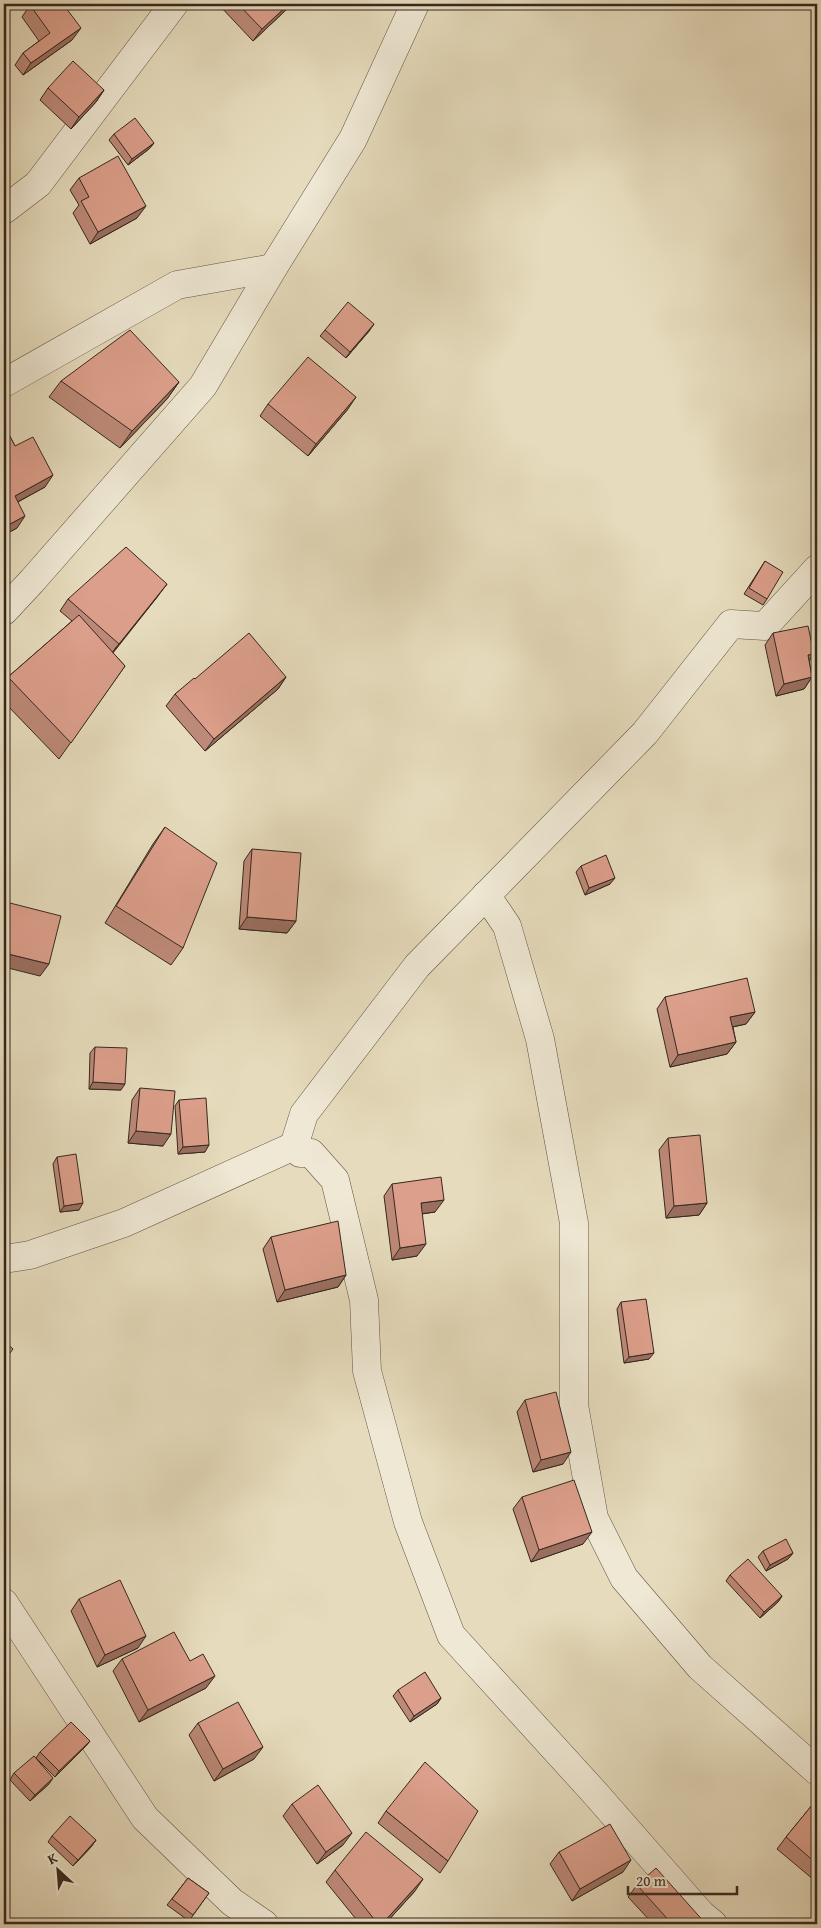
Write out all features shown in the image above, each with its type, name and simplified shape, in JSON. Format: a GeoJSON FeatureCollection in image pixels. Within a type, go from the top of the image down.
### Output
{"type":"FeatureCollection","features":[{"type":"Feature","properties":{"kind":"street"},"geometry":{"type":"LineString","coordinates":[[4,210],[38,184],[174,4]]}},
{"type":"Feature","properties":{"kind":"street"},"geometry":{"type":"LineString","coordinates":[[4,610],[32,581],[203,386],[353,139],[415,4]]}},
{"type":"Feature","properties":{"kind":"street"},"geometry":{"type":"LineString","coordinates":[[4,383],[177,285],[273,268]]}},
{"type":"Feature","properties":{"kind":"street"},"geometry":{"type":"LineString","coordinates":[[4,1259],[30,1255],[124,1223],[294,1146],[304,1114],[411,974],[644,733],[732,624],[765,626],[817,569]]}},
{"type":"Feature","properties":{"kind":"street"},"geometry":{"type":"LineString","coordinates":[[486,895],[507,926],[540,1039],[574,1223],[574,1405],[594,1518],[624,1578],[700,1667],[817,1771]]}},
{"type":"Feature","properties":{"kind":"street"},"geometry":{"type":"LineString","coordinates":[[294,1146],[300,1153],[311,1153],[335,1180],[364,1300],[367,1371],[408,1522],[451,1635],[594,1792],[701,1914],[713,1924]]}},
{"type":"Feature","properties":{"kind":"street"},"geometry":{"type":"LineString","coordinates":[[4,1603],[145,1818],[232,1902],[264,1924]]}},
{"type":"Feature","properties":{"kind":"building"},"geometry":{"type":"Polygon","coordinates":[[[63,4],[81,28],[31,63],[23,53],[50,33],[30,5],[63,4]]]}},
{"type":"Feature","properties":{"kind":"building"},"geometry":{"type":"Polygon","coordinates":[[[238,4],[289,4],[262,29],[238,4]]]}},
{"type":"Feature","properties":{"kind":"building"},"geometry":{"type":"Polygon","coordinates":[[[73,61],[104,90],[79,117],[48,88],[73,61]]]}},
{"type":"Feature","properties":{"kind":"building"},"geometry":{"type":"Polygon","coordinates":[[[135,118],[154,143],[132,159],[114,134],[135,118]]]}},
{"type":"Feature","properties":{"kind":"building"},"geometry":{"type":"Polygon","coordinates":[[[118,156],[146,206],[98,232],[81,201],[89,197],[79,178],[118,156]]]}},
{"type":"Feature","properties":{"kind":"building"},"geometry":{"type":"Polygon","coordinates":[[[348,302],[374,324],[350,352],[325,330],[348,302]]]}},
{"type":"Feature","properties":{"kind":"building"},"geometry":{"type":"Polygon","coordinates":[[[130,330],[179,382],[132,431],[61,381],[130,330]]]}},
{"type":"Feature","properties":{"kind":"building"},"geometry":{"type":"Polygon","coordinates":[[[308,357],[356,397],[316,444],[268,404],[308,357]]]}},
{"type":"Feature","properties":{"kind":"building"},"geometry":{"type":"Polygon","coordinates":[[[4,425],[15,446],[33,437],[53,475],[15,496],[25,516],[8,525],[4,517],[4,425]]]}},
{"type":"Feature","properties":{"kind":"building"},"geometry":{"type":"Polygon","coordinates":[[[126,547],[167,584],[119,644],[68,599],[126,547]]]}},
{"type":"Feature","properties":{"kind":"building"},"geometry":{"type":"Polygon","coordinates":[[[765,561],[783,572],[767,599],[749,588],[765,561]]]}},
{"type":"Feature","properties":{"kind":"building"},"geometry":{"type":"Polygon","coordinates":[[[79,615],[125,666],[71,743],[8,677],[79,615]]]}},
{"type":"Feature","properties":{"kind":"building"},"geometry":{"type":"Polygon","coordinates":[[[808,626],[814,654],[808,655],[812,677],[784,684],[773,633],[808,626]]]}},
{"type":"Feature","properties":{"kind":"building"},"geometry":{"type":"Polygon","coordinates":[[[249,633],[286,677],[214,739],[175,694],[249,633]]]}},
{"type":"Feature","properties":{"kind":"building"},"geometry":{"type":"Polygon","coordinates":[[[165,827],[217,863],[183,948],[116,906],[165,827]]]}},
{"type":"Feature","properties":{"kind":"building"},"geometry":{"type":"Polygon","coordinates":[[[252,849],[301,853],[296,921],[247,917],[252,849]]]}},
{"type":"Feature","properties":{"kind":"building"},"geometry":{"type":"Polygon","coordinates":[[[606,855],[615,878],[589,888],[581,866],[606,855]]]}},
{"type":"Feature","properties":{"kind":"building"},"geometry":{"type":"Polygon","coordinates":[[[6,902],[61,916],[49,964],[4,953],[4,910],[6,902]]]}},
{"type":"Feature","properties":{"kind":"building"},"geometry":{"type":"Polygon","coordinates":[[[747,978],[755,1012],[730,1017],[736,1042],[678,1055],[665,997],[747,978]]]}},
{"type":"Feature","properties":{"kind":"building"},"geometry":{"type":"Polygon","coordinates":[[[95,1047],[127,1048],[125,1084],[93,1082],[95,1047]]]}},
{"type":"Feature","properties":{"kind":"building"},"geometry":{"type":"Polygon","coordinates":[[[140,1088],[175,1091],[171,1134],[136,1131],[140,1088]]]}},
{"type":"Feature","properties":{"kind":"building"},"geometry":{"type":"Polygon","coordinates":[[[206,1098],[209,1145],[183,1147],[179,1100],[206,1098]]]}},
{"type":"Feature","properties":{"kind":"building"},"geometry":{"type":"Polygon","coordinates":[[[700,1135],[707,1203],[674,1206],[668,1138],[700,1135]]]}},
{"type":"Feature","properties":{"kind":"building"},"geometry":{"type":"Polygon","coordinates":[[[76,1154],[83,1203],[64,1206],[57,1157],[76,1154]]]}},
{"type":"Feature","properties":{"kind":"building"},"geometry":{"type":"Polygon","coordinates":[[[441,1177],[444,1200],[421,1203],[426,1244],[400,1248],[392,1184],[441,1177]]]}},
{"type":"Feature","properties":{"kind":"building"},"geometry":{"type":"Polygon","coordinates":[[[338,1221],[346,1275],[285,1290],[271,1237],[338,1221]]]}},
{"type":"Feature","properties":{"kind":"building"},"geometry":{"type":"Polygon","coordinates":[[[646,1299],[654,1353],[629,1357],[621,1302],[646,1299]]]}},
{"type":"Feature","properties":{"kind":"building"},"geometry":{"type":"Polygon","coordinates":[[[4,1341],[13,1349],[4,1361],[4,1341]]]}},
{"type":"Feature","properties":{"kind":"building"},"geometry":{"type":"Polygon","coordinates":[[[556,1392],[571,1452],[541,1460],[525,1400],[556,1392]]]}},
{"type":"Feature","properties":{"kind":"building"},"geometry":{"type":"Polygon","coordinates":[[[574,1480],[592,1532],[539,1550],[522,1497],[574,1480]]]}},
{"type":"Feature","properties":{"kind":"building"},"geometry":{"type":"Polygon","coordinates":[[[786,1539],[793,1553],[770,1565],[763,1551],[786,1539]]]}},
{"type":"Feature","properties":{"kind":"building"},"geometry":{"type":"Polygon","coordinates":[[[748,1559],[782,1596],[764,1612],[730,1575],[748,1559]]]}},
{"type":"Feature","properties":{"kind":"building"},"geometry":{"type":"Polygon","coordinates":[[[120,1580],[146,1636],[105,1655],[79,1599],[120,1580]]]}},
{"type":"Feature","properties":{"kind":"building"},"geometry":{"type":"Polygon","coordinates":[[[174,1632],[190,1661],[203,1654],[215,1676],[148,1710],[122,1659],[174,1632]]]}},
{"type":"Feature","properties":{"kind":"building"},"geometry":{"type":"Polygon","coordinates":[[[425,1672],[441,1698],[414,1716],[398,1690],[425,1672]]]}},
{"type":"Feature","properties":{"kind":"building"},"geometry":{"type":"Polygon","coordinates":[[[238,1702],[263,1747],[223,1769],[198,1723],[238,1702]]]}},
{"type":"Feature","properties":{"kind":"building"},"geometry":{"type":"Polygon","coordinates":[[[71,1722],[90,1741],[59,1771],[40,1752],[71,1722]]]}},
{"type":"Feature","properties":{"kind":"building"},"geometry":{"type":"Polygon","coordinates":[[[34,1756],[53,1778],[35,1795],[14,1773],[34,1756]]]}},
{"type":"Feature","properties":{"kind":"building"},"geometry":{"type":"Polygon","coordinates":[[[425,1762],[478,1811],[448,1861],[386,1811],[425,1762]]]}},
{"type":"Feature","properties":{"kind":"building"},"geometry":{"type":"Polygon","coordinates":[[[318,1785],[352,1833],[326,1852],[292,1804],[318,1785]]]}},
{"type":"Feature","properties":{"kind":"building"},"geometry":{"type":"Polygon","coordinates":[[[817,1799],[817,1864],[786,1837],[817,1799]]]}},
{"type":"Feature","properties":{"kind":"building"},"geometry":{"type":"Polygon","coordinates":[[[70,1816],[96,1840],[78,1860],[52,1836],[70,1816]]]}},
{"type":"Feature","properties":{"kind":"building"},"geometry":{"type":"Polygon","coordinates":[[[610,1824],[631,1860],[580,1889],[559,1852],[610,1824]]]}},
{"type":"Feature","properties":{"kind":"building"},"geometry":{"type":"Polygon","coordinates":[[[366,1832],[423,1879],[382,1924],[378,1924],[335,1870],[366,1832]]]}},
{"type":"Feature","properties":{"kind":"building"},"geometry":{"type":"Polygon","coordinates":[[[656,1868],[706,1924],[672,1924],[637,1885],[656,1868]]]}},
{"type":"Feature","properties":{"kind":"building"},"geometry":{"type":"Polygon","coordinates":[[[188,1878],[209,1893],[193,1915],[172,1899],[188,1878]]]}}]}
